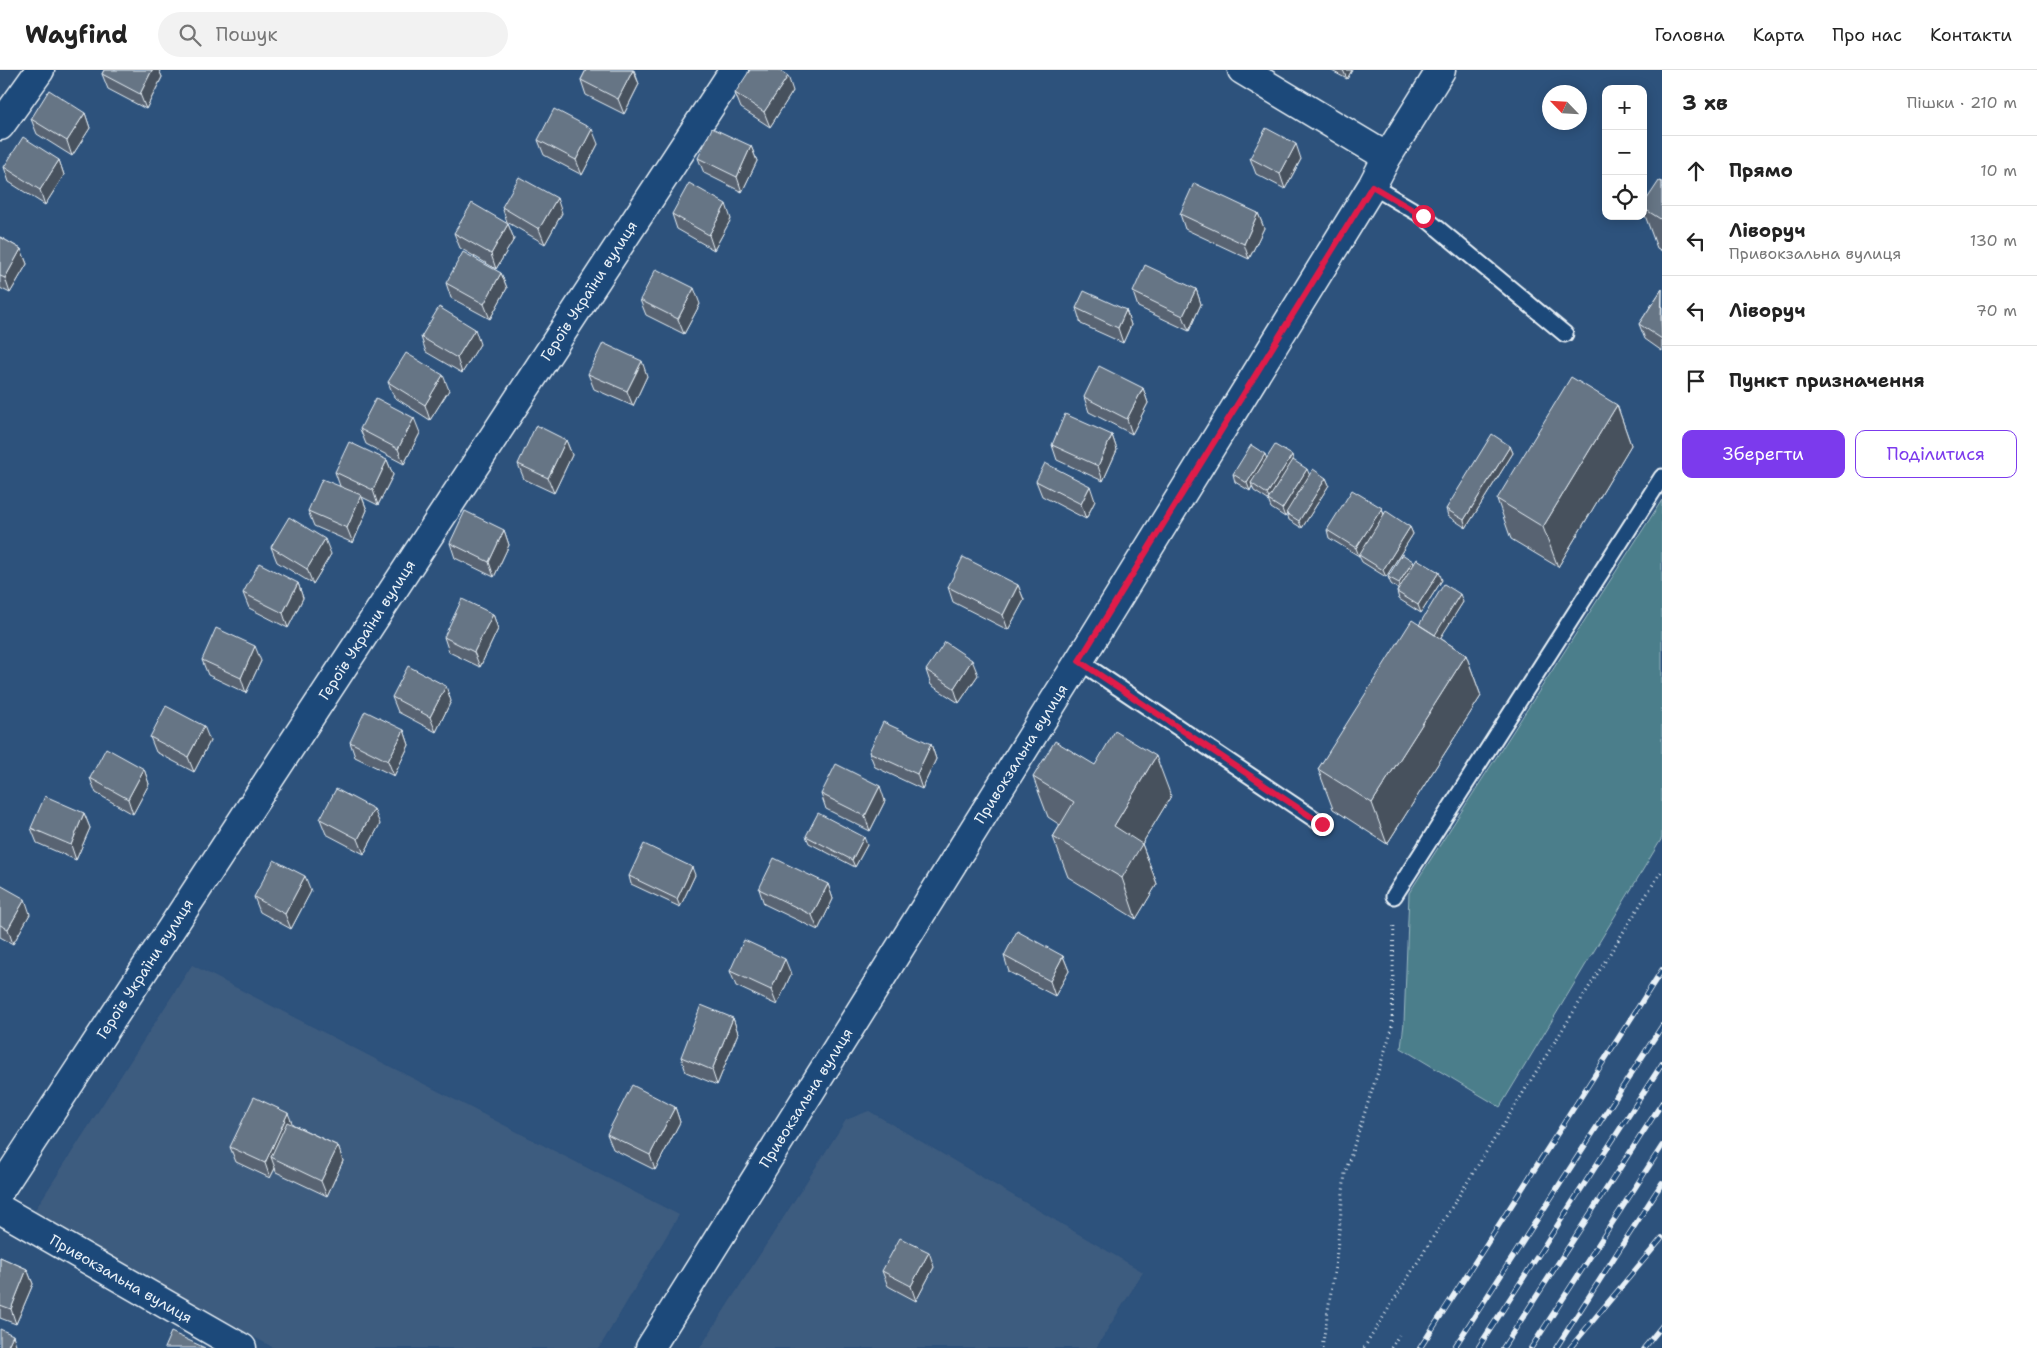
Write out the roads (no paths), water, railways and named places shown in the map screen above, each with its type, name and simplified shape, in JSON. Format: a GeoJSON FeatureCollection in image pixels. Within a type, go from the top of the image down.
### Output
{"type":"FeatureCollection","features":[{"type":"Feature","properties":{"kind":"street"},"geometry":{"type":"LineString","coordinates":[[0,126],[40,70]]}},
{"type":"Feature","properties":{"kind":"street","name":"Героїв України вулиця"},"geometry":{"type":"LineString","coordinates":[[0,1190],[734,70]]}},
{"type":"Feature","properties":{"kind":"street"},"geometry":{"type":"LineString","coordinates":[[1242,70],[1387,157]]}},
{"type":"Feature","properties":{"kind":"street","name":"Привокзальна вулиця"},"geometry":{"type":"LineString","coordinates":[[650,1348],[1079,661],[1372,186],[1387,157],[1441,70]]}},
{"type":"Feature","properties":{"kind":"street","name":"Привокзальна вулиця"},"geometry":{"type":"LineString","coordinates":[[0,1209],[242,1348]]}},
{"type":"Feature","properties":{"kind":"lane"},"geometry":{"type":"LineString","coordinates":[[1372,186],[1423,216],[1565,334]]}},
{"type":"Feature","properties":{"kind":"lane"},"geometry":{"type":"LineString","coordinates":[[1394,896],[1662,477]]}},
{"type":"Feature","properties":{"kind":"lane"},"geometry":{"type":"LineString","coordinates":[[1079,661],[1322,824]]}},
{"type":"Feature","properties":{"kind":"railway"},"geometry":{"type":"LineString","coordinates":[[1420,1348],[1662,970]]}},
{"type":"Feature","properties":{"kind":"railway"},"geometry":{"type":"LineString","coordinates":[[1454,1348],[1662,1026]]}},
{"type":"Feature","properties":{"kind":"railway"},"geometry":{"type":"LineString","coordinates":[[1478,1348],[1662,1064]]}},
{"type":"Feature","properties":{"kind":"railway"},"geometry":{"type":"LineString","coordinates":[[1503,1348],[1662,1103]]}},
{"type":"Feature","properties":{"kind":"railway"},"geometry":{"type":"LineString","coordinates":[[1531,1348],[1662,1146]]}},
{"type":"Feature","properties":{"kind":"railway"},"geometry":{"type":"LineString","coordinates":[[1556,1348],[1662,1183]]}},
{"type":"Feature","properties":{"kind":"railway"},"geometry":{"type":"LineString","coordinates":[[1570,1348],[1662,1238]]}},
{"type":"Feature","properties":{"kind":"railway"},"geometry":{"type":"LineString","coordinates":[[1644,1348],[1662,1326]]}}]}
